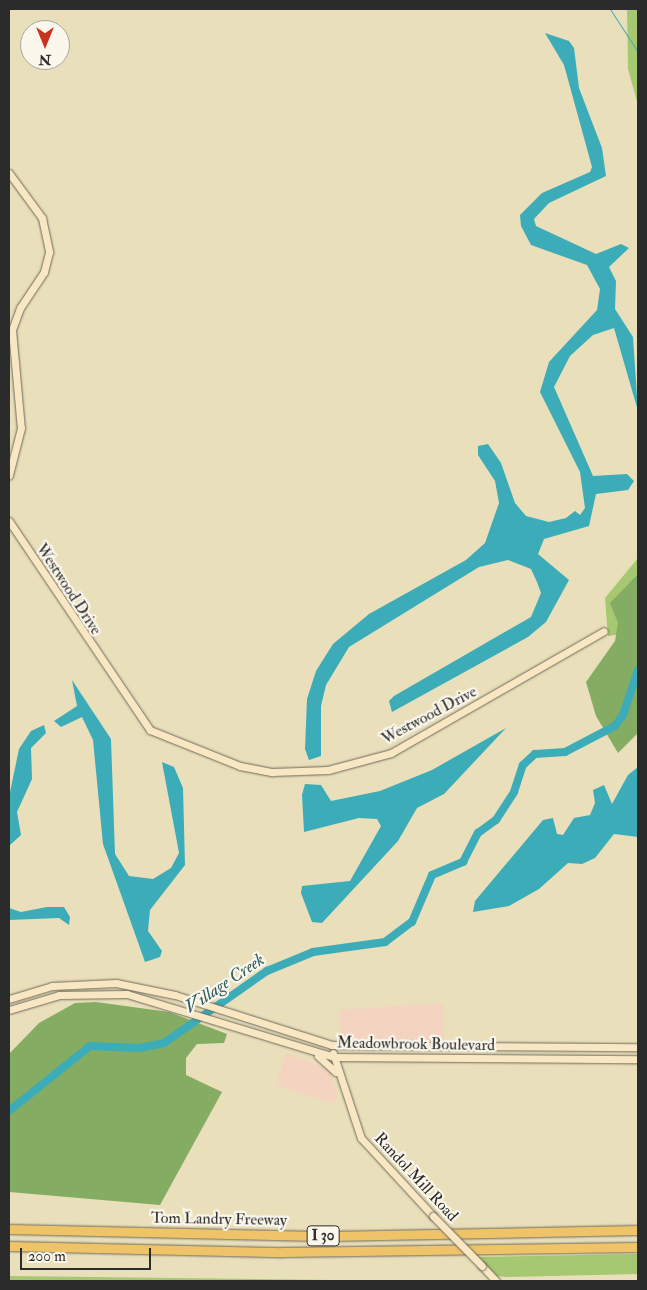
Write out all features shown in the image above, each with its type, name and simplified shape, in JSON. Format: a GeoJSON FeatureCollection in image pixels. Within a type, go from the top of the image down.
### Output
{"type":"FeatureCollection","features":[{"type":"Feature","properties":{"kind":"highway","name":"Tom Landry Freeway"},"geometry":{"type":"LineString","coordinates":[[9,1230],[320,1236],[638,1230]]}},
{"type":"Feature","properties":{"kind":"highway","name":"Tom Landry Freeway"},"geometry":{"type":"LineString","coordinates":[[9,1246],[283,1252],[638,1247]]}},
{"type":"Feature","properties":{"kind":"street"},"geometry":{"type":"LineString","coordinates":[[9,173],[42,218],[49,252],[44,272],[20,308],[12,330],[21,428],[9,475]]}},
{"type":"Feature","properties":{"kind":"street","name":"Westwood Drive"},"geometry":{"type":"LineString","coordinates":[[9,521],[150,730],[240,766],[272,772],[328,770],[391,753],[604,631]]}},
{"type":"Feature","properties":{"kind":"street"},"geometry":{"type":"LineString","coordinates":[[9,999],[73,983],[147,987],[332,1045]]}},
{"type":"Feature","properties":{"kind":"street","name":"Meadowbrook Boulevard"},"geometry":{"type":"LineString","coordinates":[[9,1010],[50,997],[91,992],[142,996],[313,1054],[337,1058],[638,1059]]}},
{"type":"Feature","properties":{"kind":"street","name":"Meadowbrook Boulevard"},"geometry":{"type":"LineString","coordinates":[[332,1045],[638,1047]]}},
{"type":"Feature","properties":{"kind":"street","name":"Randol Mill Road"},"geometry":{"type":"LineString","coordinates":[[332,1045],[337,1058]]}},
{"type":"Feature","properties":{"kind":"street","name":"Randol Mill Road"},"geometry":{"type":"LineString","coordinates":[[340,1046],[337,1058],[338,1075],[361,1138],[496,1281]]}},
{"type":"Feature","properties":{"kind":"street"},"geometry":{"type":"LineString","coordinates":[[534,1059],[535,1047]]}},
{"type":"Feature","properties":{"kind":"street"},"geometry":{"type":"LineString","coordinates":[[313,1054],[338,1075]]}},
{"type":"Feature","properties":{"kind":"shaded area"},"geometry":{"type":"Polygon","coordinates":[[[443,1003],[444,1042],[342,1042],[339,1010],[443,1003]]]}},
{"type":"Feature","properties":{"kind":"shaded area"},"geometry":{"type":"Polygon","coordinates":[[[286,1053],[329,1070],[338,1097],[332,1103],[276,1085],[286,1053]]]}},
{"type":"Feature","properties":{"kind":"green space"},"geometry":{"type":"Polygon","coordinates":[[[627,9],[638,9],[638,105],[628,69],[627,9]]]}},
{"type":"Feature","properties":{"kind":"green space"},"geometry":{"type":"Polygon","coordinates":[[[638,558],[638,632],[608,636],[605,598],[638,558]]]}},
{"type":"Feature","properties":{"kind":"green space"},"geometry":{"type":"Polygon","coordinates":[[[638,574],[638,733],[618,753],[596,716],[586,682],[615,641],[618,623],[610,603],[638,574]]]}},
{"type":"Feature","properties":{"kind":"green space"},"geometry":{"type":"Polygon","coordinates":[[[96,1002],[169,1012],[227,1034],[224,1043],[197,1044],[186,1058],[186,1075],[222,1092],[160,1205],[9,1192],[9,1054],[39,1023],[75,1003],[96,1002]]]}},
{"type":"Feature","properties":{"kind":"green space"},"geometry":{"type":"Polygon","coordinates":[[[638,1254],[638,1274],[507,1277],[496,1276],[477,1257],[638,1254]]]}},
{"type":"Feature","properties":{"kind":"green space"},"geometry":{"type":"Polygon","coordinates":[[[9,1276],[334,1280],[334,1281],[9,1281],[9,1276]]]}},
{"type":"Feature","properties":{"kind":"water"},"geometry":{"type":"Polygon","coordinates":[[[545,33],[569,41],[574,48],[579,88],[602,148],[606,176],[549,203],[534,219],[536,226],[596,254],[621,244],[629,248],[609,267],[616,281],[615,309],[633,337],[638,411],[614,328],[593,335],[570,356],[554,387],[593,476],[627,474],[634,481],[628,490],[596,494],[589,526],[544,539],[538,554],[569,580],[546,622],[528,637],[392,712],[389,701],[394,696],[531,617],[541,593],[537,582],[531,569],[508,560],[479,567],[349,647],[326,685],[321,706],[321,756],[309,760],[305,749],[307,699],[316,671],[333,644],[369,614],[466,560],[485,543],[499,503],[495,481],[478,455],[478,446],[488,444],[501,463],[515,503],[526,516],[549,522],[566,518],[575,511],[580,515],[585,508],[580,472],[540,392],[549,362],[597,310],[600,289],[587,265],[531,245],[521,226],[520,215],[542,193],[590,172],[592,167],[564,65],[545,33]]]}},
{"type":"Feature","properties":{"kind":"water"},"geometry":{"type":"Polygon","coordinates":[[[72,680],[111,739],[115,854],[129,876],[153,879],[171,868],[179,853],[162,762],[174,767],[183,788],[185,865],[150,910],[148,931],[162,951],[160,957],[145,962],[103,844],[93,740],[82,717],[61,727],[54,721],[77,706],[72,680]]]}},
{"type":"Feature","properties":{"kind":"water"},"geometry":{"type":"Polygon","coordinates":[[[44,725],[46,733],[31,748],[32,779],[17,812],[21,835],[9,846],[9,797],[19,749],[31,731],[44,725]]]}},
{"type":"Feature","properties":{"kind":"water"},"geometry":{"type":"Polygon","coordinates":[[[506,728],[444,794],[417,808],[398,841],[322,923],[312,922],[301,893],[302,886],[350,881],[381,826],[377,819],[359,818],[304,832],[302,795],[305,784],[321,785],[331,801],[380,791],[432,770],[506,728]]]}},
{"type":"Feature","properties":{"kind":"water"},"geometry":{"type":"Polygon","coordinates":[[[638,767],[638,837],[614,834],[595,858],[582,864],[568,863],[539,889],[509,906],[473,912],[475,901],[543,820],[553,818],[557,834],[563,835],[574,818],[590,815],[595,803],[593,790],[604,785],[612,804],[628,775],[638,767]]]}},
{"type":"Feature","properties":{"kind":"water"},"geometry":{"type":"Polygon","coordinates":[[[47,907],[64,907],[70,917],[69,925],[59,918],[9,920],[9,908],[21,912],[47,907]]]}},
{"type":"Feature","properties":{"kind":"waterway"},"geometry":{"type":"LineString","coordinates":[[610,9],[638,52]]}},
{"type":"Feature","properties":{"kind":"waterway","name":"Village Creek"},"geometry":{"type":"LineString","coordinates":[[9,1111],[90,1046],[139,1048],[164,1043],[267,971],[313,952],[385,942],[412,922],[432,875],[463,862],[478,833],[496,820],[514,792],[523,765],[535,754],[565,752],[615,726],[623,715],[638,670]]}}]}
